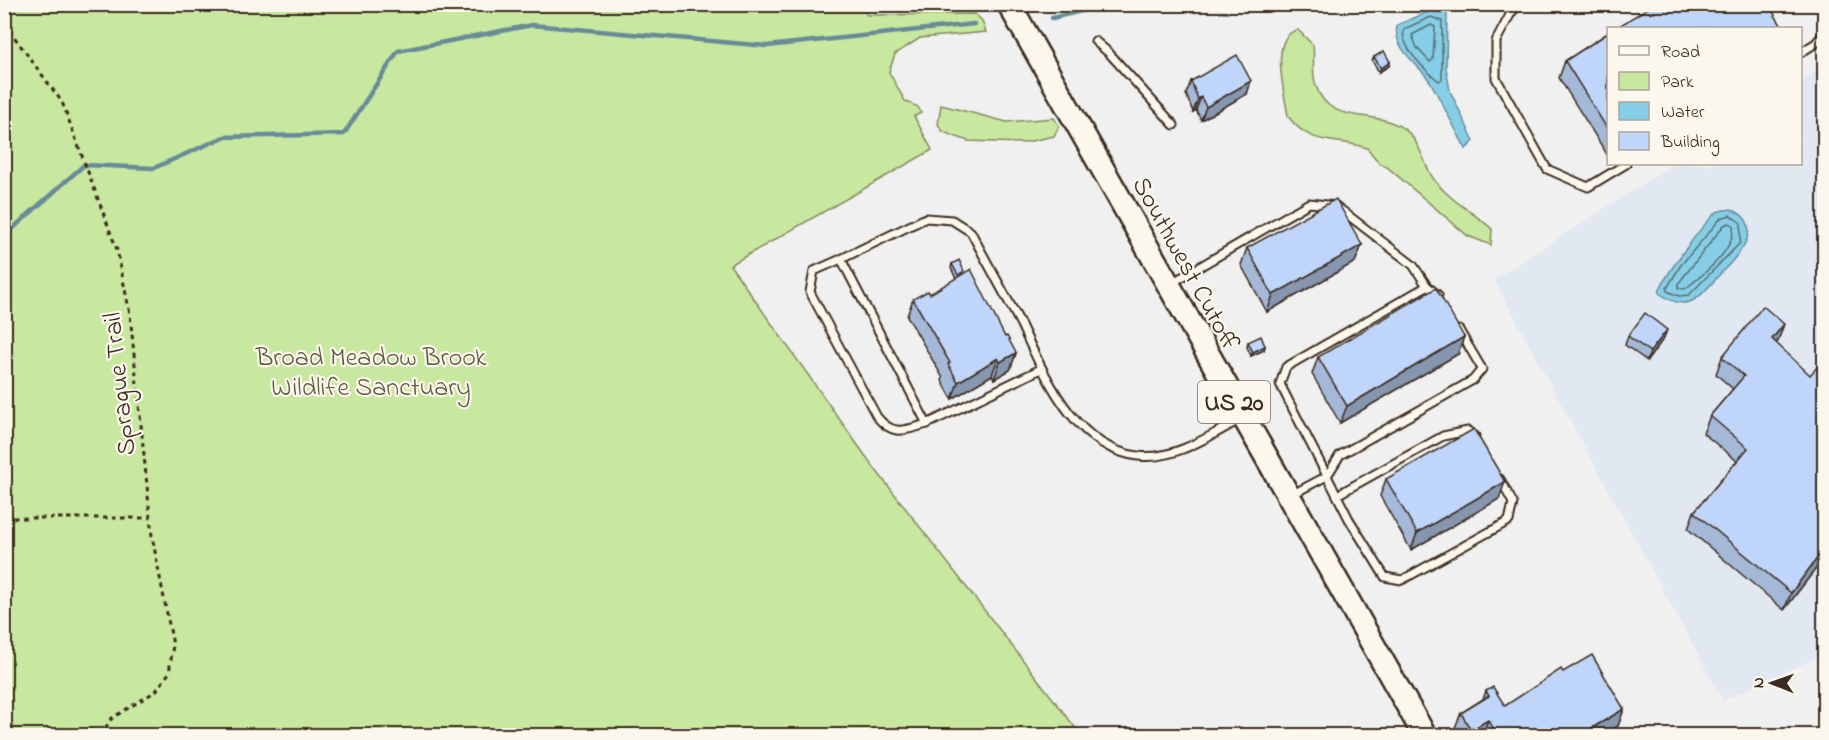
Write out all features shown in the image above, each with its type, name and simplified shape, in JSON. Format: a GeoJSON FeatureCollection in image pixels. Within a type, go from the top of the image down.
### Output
{"type":"FeatureCollection","features":[{"type":"Feature","properties":{"kind":"main road","name":"Southwest Cutoff"},"geometry":{"type":"LineString","coordinates":[[1010,4],[1168,286],[1425,735]]}},
{"type":"Feature","properties":{"kind":"lane"},"geometry":{"type":"LineString","coordinates":[[1519,4],[1511,13],[1496,41],[1496,78],[1547,169],[1588,187],[1624,165]]}},
{"type":"Feature","properties":{"kind":"lane"},"geometry":{"type":"LineString","coordinates":[[1802,52],[1816,43],[1824,33]]}},
{"type":"Feature","properties":{"kind":"lane"},"geometry":{"type":"LineString","coordinates":[[1095,41],[1110,53],[1174,124]]}},
{"type":"Feature","properties":{"kind":"lane"},"geometry":{"type":"LineString","coordinates":[[1168,286],[1309,203],[1336,206],[1413,265],[1427,286],[1439,296],[1445,307]]}},
{"type":"Feature","properties":{"kind":"lane"},"geometry":{"type":"LineString","coordinates":[[1041,369],[927,424],[898,431],[887,428],[878,417],[810,292],[814,271],[926,218],[941,218],[964,226],[971,232],[1041,369],[1060,400],[1085,429],[1118,451],[1139,457],[1163,455],[1196,443],[1243,418]]}},
{"type":"Feature","properties":{"kind":"lane"},"geometry":{"type":"LineString","coordinates":[[841,259],[927,424]]}},
{"type":"Feature","properties":{"kind":"lane"},"geometry":{"type":"LineString","coordinates":[[1427,286],[1287,367],[1280,384],[1327,477],[1385,577],[1402,580],[1509,521],[1513,503],[1496,472]]}},
{"type":"Feature","properties":{"kind":"lane"},"geometry":{"type":"LineString","coordinates":[[1288,497],[1327,477],[1340,455],[1473,380],[1482,369],[1457,327]]}},
{"type":"Feature","properties":{"kind":"lane"},"geometry":{"type":"LineString","coordinates":[[1337,495],[1443,436],[1468,430],[1480,441]]}},
{"type":"Feature","properties":{"kind":"path","name":"Sprague Trail"},"geometry":{"type":"LineString","coordinates":[[4,23],[63,102],[117,250],[130,314],[150,518],[173,645],[169,674],[156,691],[112,718],[100,735]]}},
{"type":"Feature","properties":{"kind":"path"},"geometry":{"type":"LineString","coordinates":[[4,518],[150,518]]}},
{"type":"Feature","properties":{"kind":"shaded area"},"geometry":{"type":"Polygon","coordinates":[[[1824,66],[1824,654],[1723,700],[1494,280],[1672,165],[1802,165],[1802,80],[1824,66]]]}},
{"type":"Feature","properties":{"kind":"green space","name":"Broad Meadow Brook Wildlife Sanctuary"},"geometry":{"type":"Polygon","coordinates":[[[861,4],[867,15],[975,14],[982,21],[986,32],[920,38],[895,54],[889,72],[905,101],[918,107],[921,113],[914,116],[932,150],[730,265],[872,465],[1081,735],[5,735],[5,5],[861,4]]]}},
{"type":"Feature","properties":{"kind":"green space"},"geometry":{"type":"Polygon","coordinates":[[[1298,30],[1313,45],[1313,71],[1316,86],[1323,100],[1344,113],[1384,120],[1409,133],[1435,181],[1448,195],[1492,229],[1491,245],[1468,236],[1387,167],[1380,164],[1367,148],[1315,137],[1297,126],[1288,116],[1282,81],[1281,54],[1283,43],[1289,34],[1298,30]]]}},
{"type":"Feature","properties":{"kind":"green space"},"geometry":{"type":"Polygon","coordinates":[[[941,105],[1007,122],[1054,118],[1059,126],[1054,136],[1022,143],[968,141],[943,132],[938,124],[941,105]]]}},
{"type":"Feature","properties":{"kind":"water"},"geometry":{"type":"Polygon","coordinates":[[[1430,11],[1447,13],[1446,68],[1450,91],[1474,141],[1466,149],[1431,83],[1408,57],[1399,42],[1397,25],[1430,11]]]}},
{"type":"Feature","properties":{"kind":"water"},"geometry":{"type":"Polygon","coordinates":[[[1731,209],[1742,216],[1749,232],[1735,258],[1704,292],[1690,302],[1675,302],[1659,293],[1675,264],[1703,226],[1717,212],[1731,209]]]}},
{"type":"Feature","properties":{"kind":"building"},"geometry":{"type":"Polygon","coordinates":[[[1654,4],[1768,4],[1782,27],[1618,27],[1654,4]]]}},
{"type":"Feature","properties":{"kind":"building"},"geometry":{"type":"Polygon","coordinates":[[[1607,34],[1607,128],[1565,61],[1607,34]]]}},
{"type":"Feature","properties":{"kind":"building"},"geometry":{"type":"Polygon","coordinates":[[[1384,51],[1390,62],[1381,68],[1374,57],[1384,51]]]}},
{"type":"Feature","properties":{"kind":"building"},"geometry":{"type":"Polygon","coordinates":[[[1237,55],[1251,81],[1206,107],[1201,97],[1198,99],[1191,81],[1237,55]]]}},
{"type":"Feature","properties":{"kind":"building"},"geometry":{"type":"Polygon","coordinates":[[[1336,199],[1362,245],[1273,295],[1247,248],[1336,199]]]}},
{"type":"Feature","properties":{"kind":"building"},"geometry":{"type":"Polygon","coordinates":[[[959,260],[964,271],[958,275],[952,264],[959,260]]]}},
{"type":"Feature","properties":{"kind":"building"},"geometry":{"type":"Polygon","coordinates":[[[971,269],[1005,337],[1007,336],[1016,353],[1000,362],[998,358],[958,382],[948,364],[950,363],[913,299],[928,291],[930,294],[971,269]]]}},
{"type":"Feature","properties":{"kind":"building"},"geometry":{"type":"Polygon","coordinates":[[[1436,288],[1464,337],[1347,406],[1318,357],[1436,288]]]}},
{"type":"Feature","properties":{"kind":"building"},"geometry":{"type":"Polygon","coordinates":[[[1763,306],[1784,324],[1772,339],[1810,375],[1820,364],[1824,367],[1824,549],[1791,593],[1694,512],[1748,448],[1710,416],[1744,376],[1722,357],[1763,306]]]}},
{"type":"Feature","properties":{"kind":"building"},"geometry":{"type":"Polygon","coordinates":[[[1645,313],[1667,330],[1650,352],[1628,336],[1645,313]]]}},
{"type":"Feature","properties":{"kind":"building"},"geometry":{"type":"Polygon","coordinates":[[[1261,336],[1265,346],[1253,352],[1248,342],[1261,336]]]}},
{"type":"Feature","properties":{"kind":"building"},"geometry":{"type":"Polygon","coordinates":[[[1474,429],[1505,482],[1417,533],[1386,479],[1474,429]]]}},
{"type":"Feature","properties":{"kind":"building"},"geometry":{"type":"Polygon","coordinates":[[[1592,655],[1624,709],[1580,735],[1498,735],[1488,720],[1471,730],[1461,713],[1489,696],[1486,691],[1493,687],[1505,706],[1561,669],[1563,672],[1592,655]]]}},
{"type":"Feature","properties":{"kind":"waterway"},"geometry":{"type":"LineString","coordinates":[[1052,18],[1090,9],[1095,4]]}},
{"type":"Feature","properties":{"kind":"waterway"},"geometry":{"type":"LineString","coordinates":[[4,230],[10,231],[84,165],[154,168],[224,137],[344,134],[398,51],[532,25],[767,46],[974,24]]}}]}
